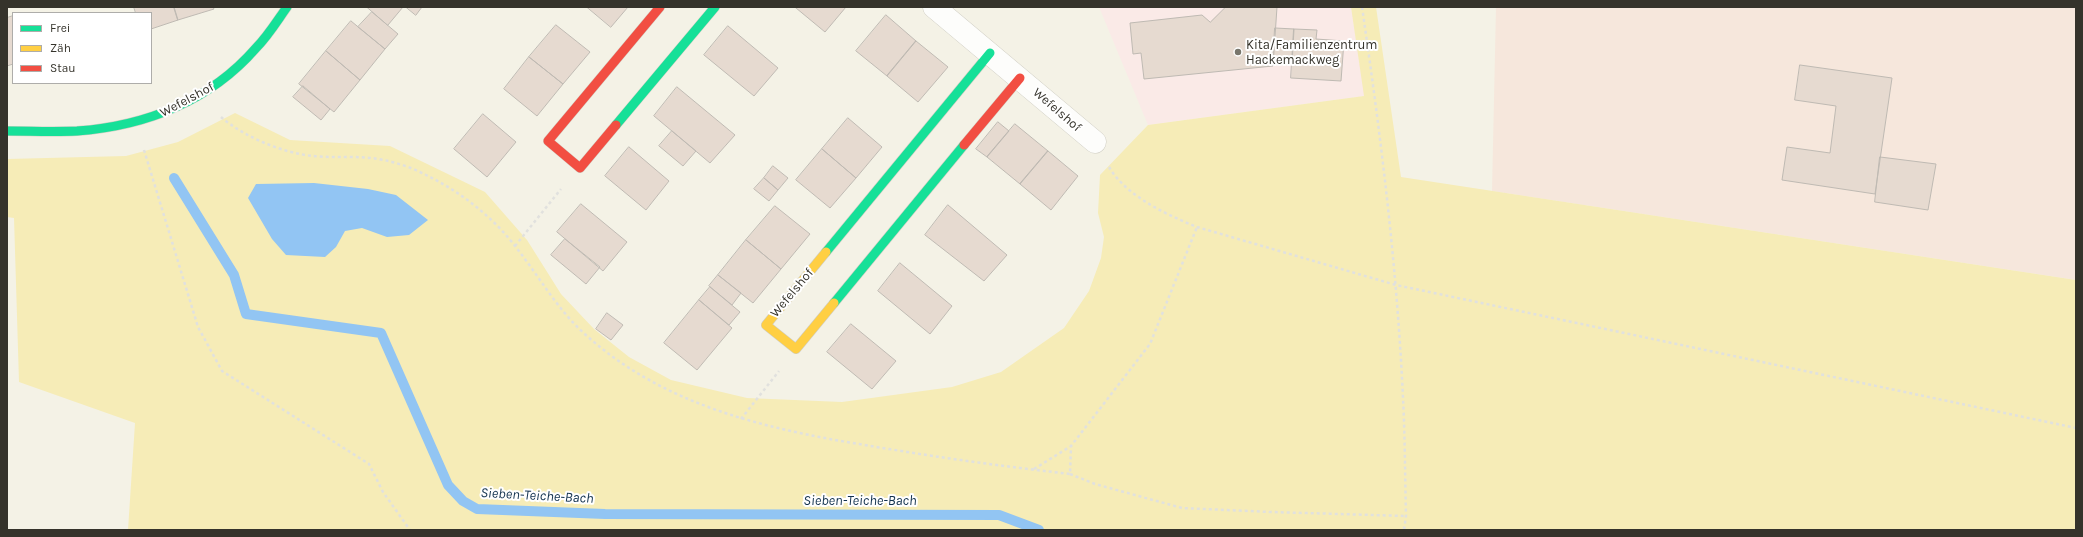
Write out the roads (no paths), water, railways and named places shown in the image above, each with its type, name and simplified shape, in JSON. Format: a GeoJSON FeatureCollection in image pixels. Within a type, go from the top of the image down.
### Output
{"type":"FeatureCollection","features":[{"type":"Feature","properties":{"kind":"street","name":"Wefelshof"},"geometry":{"type":"LineString","coordinates":[[7,130],[84,130],[136,123],[167,113],[199,96],[224,79],[256,48],[287,7]]}},
{"type":"Feature","properties":{"kind":"street"},"geometry":{"type":"LineString","coordinates":[[660,7],[548,141],[580,168],[715,7]]}},
{"type":"Feature","properties":{"kind":"street","name":"Wefelshof"},"geometry":{"type":"LineString","coordinates":[[934,7],[1095,142]]}},
{"type":"Feature","properties":{"kind":"street","name":"Wefelshof"},"geometry":{"type":"LineString","coordinates":[[990,53],[766,325],[796,349],[1020,78]]}},
{"type":"Feature","properties":{"kind":"water"},"geometry":{"type":"Polygon","coordinates":[[[314,183],[368,189],[396,195],[428,220],[409,235],[387,237],[362,228],[345,231],[336,247],[325,257],[286,255],[272,239],[248,198],[256,184],[314,183]]]}},
{"type":"Feature","properties":{"kind":"waterway","name":"Sieben-Teiche-Bach"},"geometry":{"type":"LineString","coordinates":[[174,178],[234,275],[246,314],[381,333],[448,485],[463,501],[477,509],[605,514],[999,515],[1039,530]]}},
{"type":"Feature","properties":{"kind":"place","name":"Kita/Familienzentrum Hackemackweg"},"geometry":{"type":"Point","coordinates":[1238,52]}}]}
